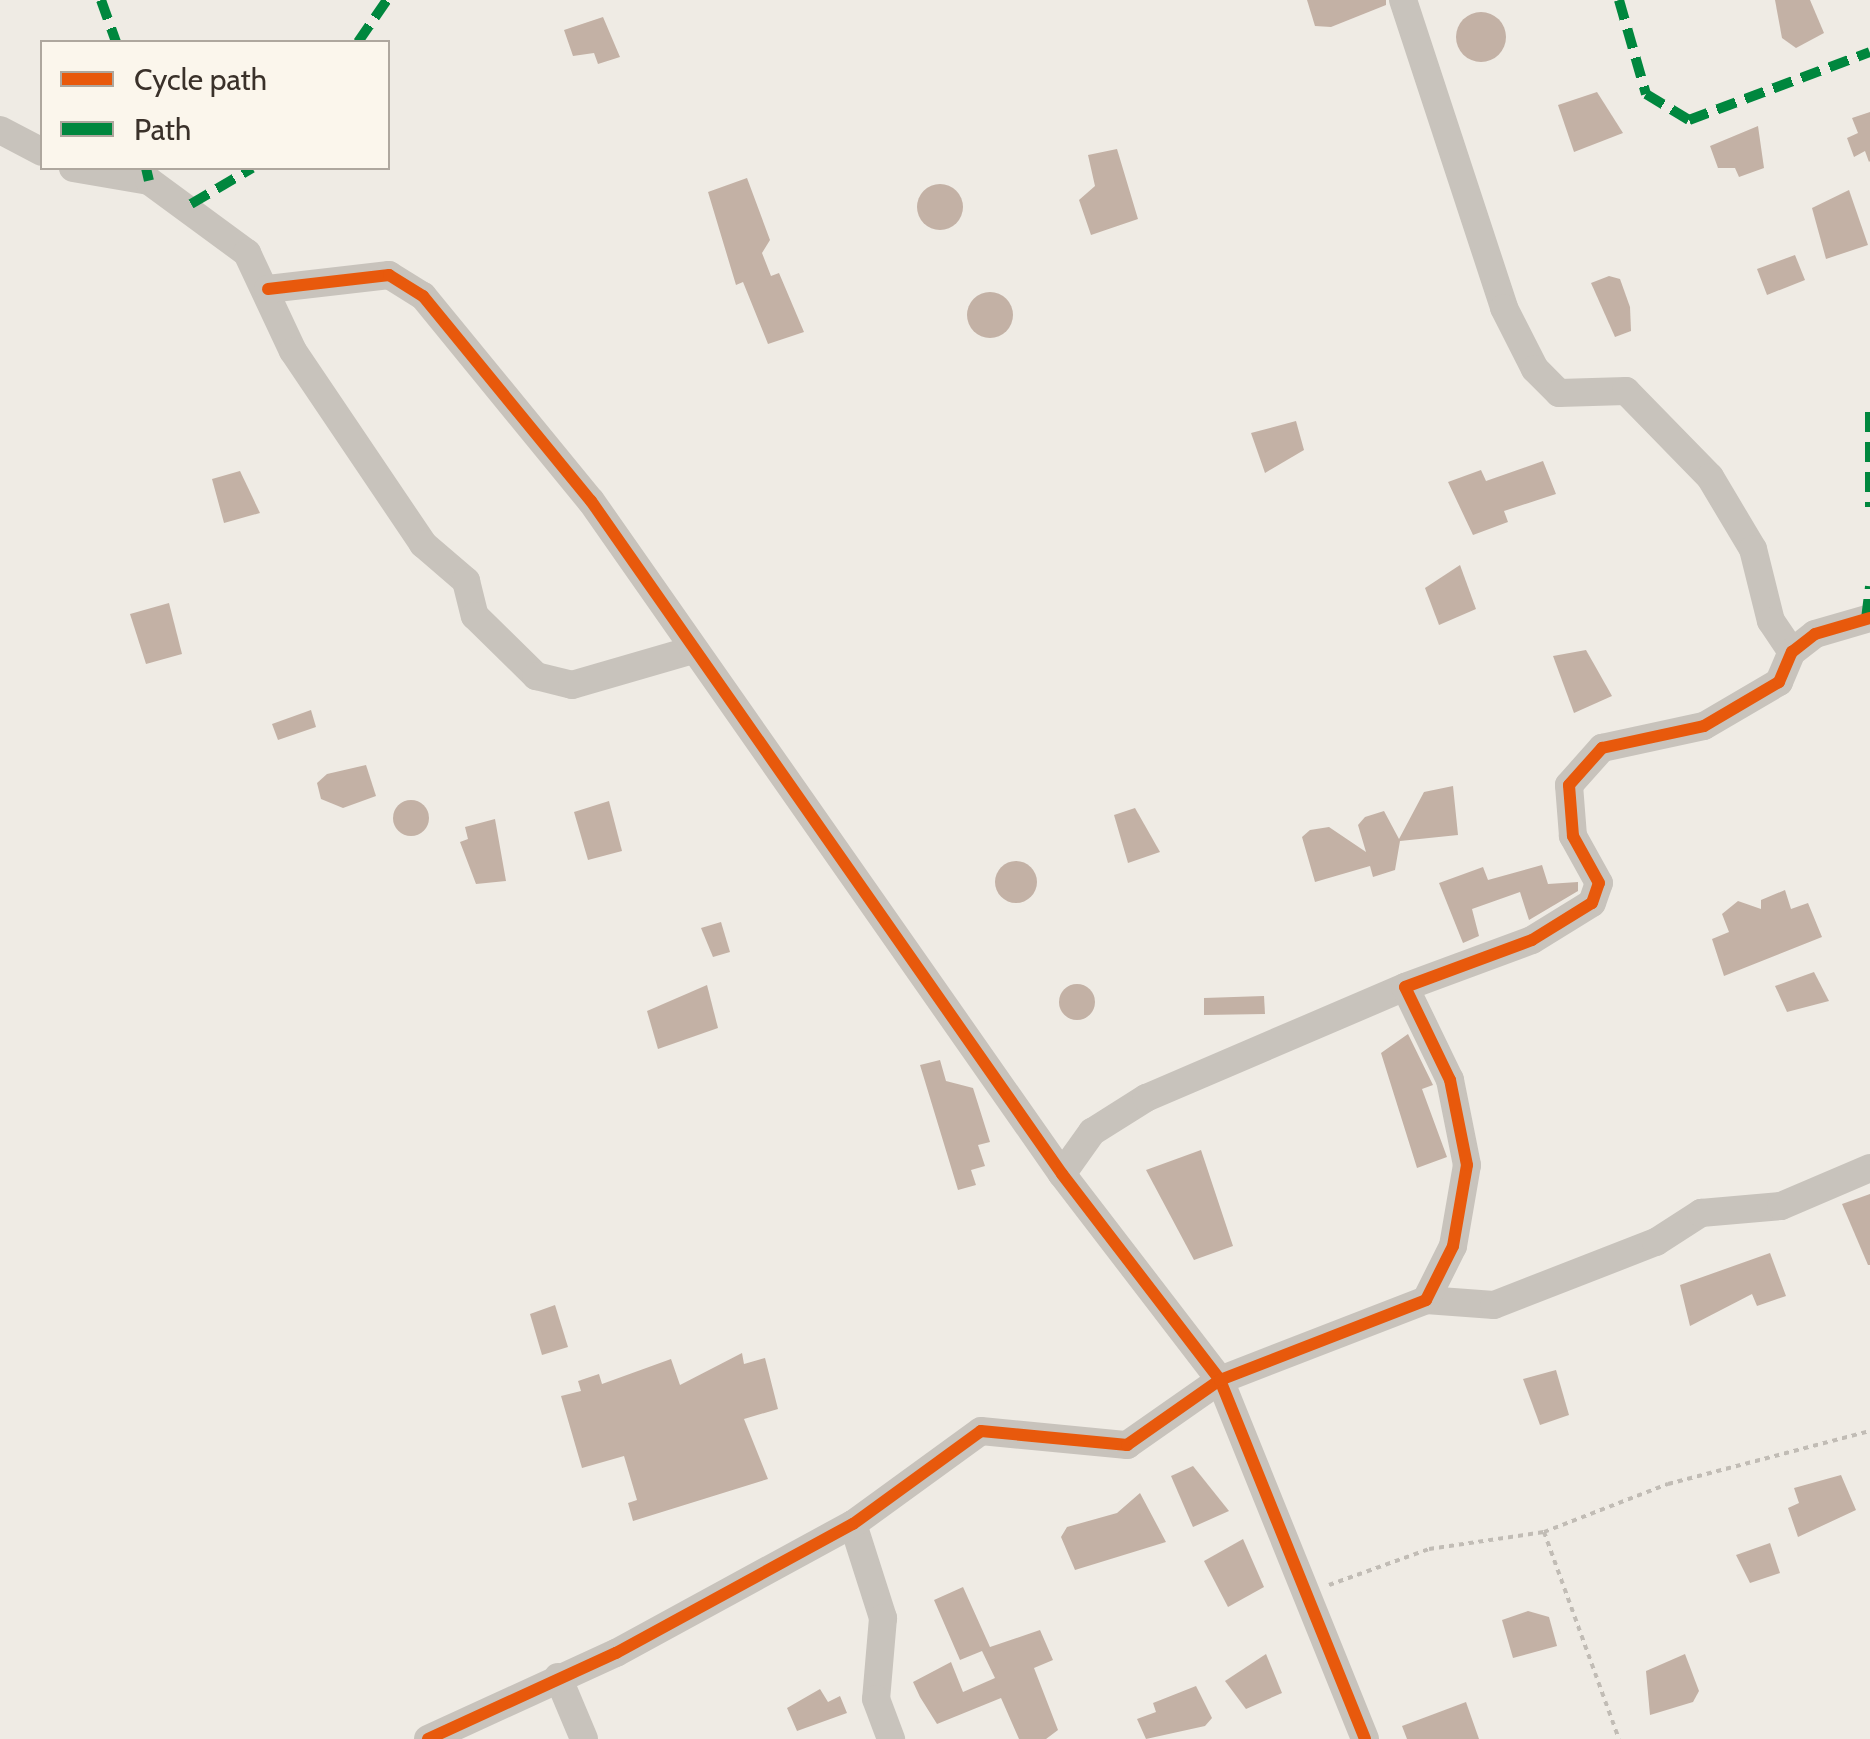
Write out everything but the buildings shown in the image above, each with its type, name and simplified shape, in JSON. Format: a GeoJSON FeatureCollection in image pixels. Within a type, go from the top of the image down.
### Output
{"type":"FeatureCollection","features":[{"type":"Feature","properties":{"kind":"street"},"geometry":{"type":"LineString","coordinates":[[1403,0],[1504,308],[1535,370],[1559,393],[1626,391],[1710,476],[1753,549],[1771,621],[1792,652]]}},
{"type":"Feature","properties":{"kind":"street"},"geometry":{"type":"LineString","coordinates":[[0,130],[40,151]]}},
{"type":"Feature","properties":{"kind":"street"},"geometry":{"type":"LineString","coordinates":[[85,170],[149,181],[191,204],[247,253],[268,289],[293,351],[423,544],[466,581],[476,616],[536,676],[572,685],[689,651]]}},
{"type":"Feature","properties":{"kind":"street"},"geometry":{"type":"LineString","coordinates":[[268,289],[389,275],[423,296],[592,502],[689,651],[1062,1174],[1220,1380],[1310,1592],[1365,1739]]}},
{"type":"Feature","properties":{"kind":"street"},"geometry":{"type":"LineString","coordinates":[[1062,1174],[1092,1132],[1146,1098],[1404,987],[1532,940],[1592,903],[1600,883],[1573,836],[1570,785],[1602,748],[1704,726],[1756,700],[1780,682],[1792,652],[1814,634],[1870,618]]}},
{"type":"Feature","properties":{"kind":"street"},"geometry":{"type":"LineString","coordinates":[[1404,987],[1450,1080],[1467,1165],[1453,1246],[1426,1300]]}},
{"type":"Feature","properties":{"kind":"street"},"geometry":{"type":"LineString","coordinates":[[428,1739],[558,1677],[853,1524],[981,1431],[1128,1445],[1220,1380],[1426,1300],[1494,1305],[1656,1242],[1701,1213],[1781,1206],[1870,1168]]}},
{"type":"Feature","properties":{"kind":"street"},"geometry":{"type":"LineString","coordinates":[[853,1524],[884,1618],[876,1699],[891,1739]]}},
{"type":"Feature","properties":{"kind":"street"},"geometry":{"type":"LineString","coordinates":[[558,1677],[584,1739]]}},
{"type":"Feature","properties":{"kind":"path"},"geometry":{"type":"LineString","coordinates":[[1310,1592],[1429,1549],[1544,1532],[1668,1484],[1870,1432]]}},
{"type":"Feature","properties":{"kind":"path"},"geometry":{"type":"LineString","coordinates":[[1544,1532],[1619,1739]]}},
{"type":"Feature","properties":{"kind":"marked path"},"geometry":{"type":"LineString","coordinates":[[101,0],[115,40]]}},
{"type":"Feature","properties":{"kind":"marked path"},"geometry":{"type":"LineString","coordinates":[[359,40],[387,0]]}},
{"type":"Feature","properties":{"kind":"marked path"},"geometry":{"type":"LineString","coordinates":[[1619,0],[1646,94],[1689,120],[1870,52]]}},
{"type":"Feature","properties":{"kind":"marked path"},"geometry":{"type":"LineString","coordinates":[[146,170],[149,181]]}},
{"type":"Feature","properties":{"kind":"marked path"},"geometry":{"type":"LineString","coordinates":[[191,204],[249,170]]}},
{"type":"Feature","properties":{"kind":"marked path"},"geometry":{"type":"LineString","coordinates":[[1870,412],[1870,507]]}},
{"type":"Feature","properties":{"kind":"marked path"},"geometry":{"type":"LineString","coordinates":[[1866,619],[1870,586]]}},
{"type":"Feature","properties":{"kind":"cycle path"},"geometry":{"type":"LineString","coordinates":[[268,289],[389,275],[423,296],[591,501],[1062,1174],[1220,1380],[1365,1739]]}},
{"type":"Feature","properties":{"kind":"cycle path"},"geometry":{"type":"LineString","coordinates":[[428,1739],[616,1653],[853,1524],[981,1431],[1127,1445],[1220,1380],[1426,1300],[1453,1246],[1467,1165],[1450,1080],[1405,987],[1532,940],[1592,903],[1599,883],[1573,836],[1569,785],[1602,748],[1704,726],[1779,682],[1792,652],[1815,634],[1870,618]]}}]}
